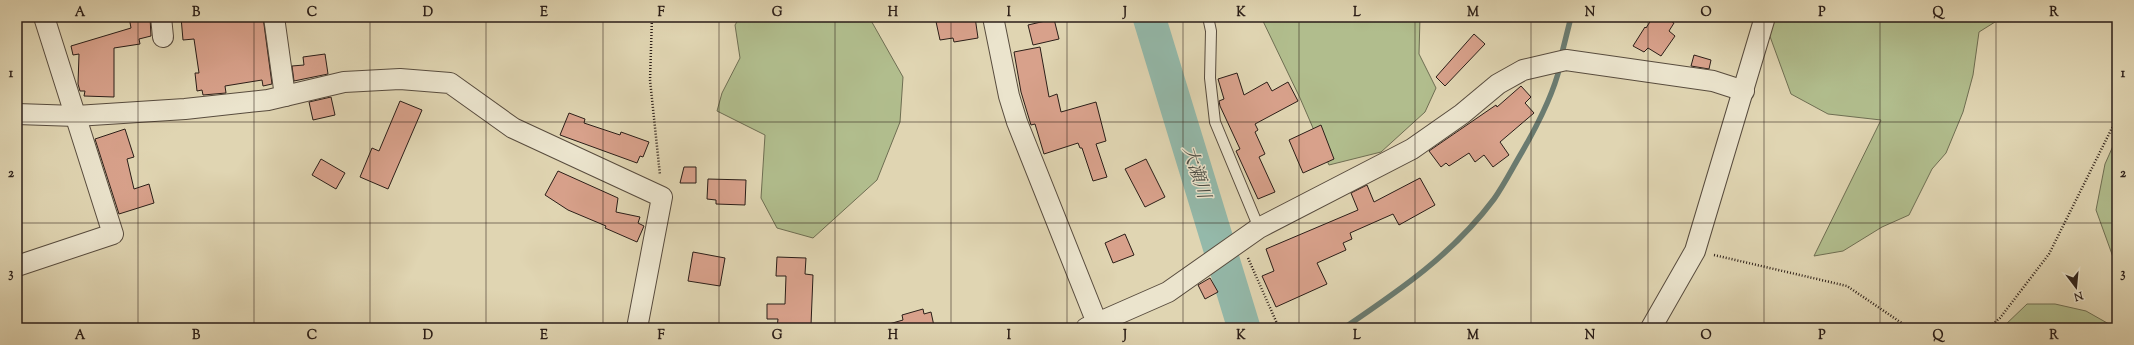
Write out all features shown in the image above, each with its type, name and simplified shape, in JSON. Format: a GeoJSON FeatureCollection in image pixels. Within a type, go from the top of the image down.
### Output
{"type":"FeatureCollection","features":[{"type":"Feature","properties":{"kind":"street"},"geometry":{"type":"LineString","coordinates":[[17,266],[113,234],[44,17]]}},
{"type":"Feature","properties":{"kind":"street"},"geometry":{"type":"LineString","coordinates":[[161,17],[163,37]]}},
{"type":"Feature","properties":{"kind":"street"},"geometry":{"type":"LineString","coordinates":[[274,17],[285,96]]}},
{"type":"Feature","properties":{"kind":"street"},"geometry":{"type":"LineString","coordinates":[[993,17],[1009,96],[1017,122],[1094,326],[1168,292],[1259,228],[1412,149],[1462,114],[1498,84],[1523,70],[1566,60],[1712,81],[1744,91]]}},
{"type":"Feature","properties":{"kind":"street"},"geometry":{"type":"LineString","coordinates":[[1651,328],[1696,251],[1765,17]]}},
{"type":"Feature","properties":{"kind":"street"},"geometry":{"type":"LineString","coordinates":[[17,114],[76,116],[185,109],[268,100],[344,82],[400,78],[450,83],[513,128],[662,197],[637,328]]}},
{"type":"Feature","properties":{"kind":"lane"},"geometry":{"type":"LineString","coordinates":[[1208,17],[1211,31],[1210,78],[1216,122],[1259,228]]}},
{"type":"Feature","properties":{"kind":"path"},"geometry":{"type":"LineString","coordinates":[[652,17],[650,80],[662,197]]}},
{"type":"Feature","properties":{"kind":"path"},"geometry":{"type":"LineString","coordinates":[[1988,328],[2000,318],[2049,254],[2117,118]]}},
{"type":"Feature","properties":{"kind":"path"},"geometry":{"type":"LineString","coordinates":[[1241,241],[1278,328]]}},
{"type":"Feature","properties":{"kind":"path"},"geometry":{"type":"LineString","coordinates":[[1696,251],[1847,286],[1909,328]]}},
{"type":"Feature","properties":{"kind":"green space"},"geometry":{"type":"Polygon","coordinates":[[[740,17],[869,17],[903,77],[900,122],[877,180],[813,238],[777,228],[761,198],[765,135],[717,111],[722,93],[740,58],[735,25],[740,17]]]}},
{"type":"Feature","properties":{"kind":"green space"},"geometry":{"type":"Polygon","coordinates":[[[1261,17],[1420,17],[1419,54],[1436,88],[1425,112],[1381,152],[1329,165],[1300,98],[1261,17]]]}},
{"type":"Feature","properties":{"kind":"green space"},"geometry":{"type":"Polygon","coordinates":[[[1773,17],[2003,17],[1979,32],[1973,75],[1963,112],[1946,153],[1932,169],[1909,215],[1882,227],[1843,251],[1814,256],[1881,120],[1828,114],[1791,94],[1768,31],[1773,17]]]}},
{"type":"Feature","properties":{"kind":"green space"},"geometry":{"type":"Polygon","coordinates":[[[2117,137],[2117,260],[2113,257],[2096,210],[2105,164],[2117,137]]]}},
{"type":"Feature","properties":{"kind":"green space"},"geometry":{"type":"Polygon","coordinates":[[[2027,304],[2055,304],[2086,311],[2116,328],[2002,328],[2027,304]]]}},
{"type":"Feature","properties":{"kind":"building"},"geometry":{"type":"Polygon","coordinates":[[[129,17],[150,17],[151,36],[139,39],[140,44],[114,48],[114,97],[84,96],[85,91],[80,91],[78,84],[79,54],[73,55],[71,46],[131,28],[129,17]]]}},
{"type":"Feature","properties":{"kind":"building"},"geometry":{"type":"Polygon","coordinates":[[[181,17],[263,17],[272,84],[263,86],[262,80],[225,86],[226,93],[203,95],[202,90],[197,91],[195,73],[199,73],[194,39],[183,40],[181,17]]]}},
{"type":"Feature","properties":{"kind":"building"},"geometry":{"type":"Polygon","coordinates":[[[935,17],[975,17],[978,38],[954,42],[953,38],[940,40],[935,17]]]}},
{"type":"Feature","properties":{"kind":"building"},"geometry":{"type":"Polygon","coordinates":[[[1653,17],[1664,17],[1674,23],[1669,31],[1675,36],[1661,56],[1648,48],[1644,52],[1633,46],[1653,17]]]}},
{"type":"Feature","properties":{"kind":"building"},"geometry":{"type":"Polygon","coordinates":[[[1054,19],[1059,39],[1033,45],[1028,25],[1054,19]]]}},
{"type":"Feature","properties":{"kind":"building"},"geometry":{"type":"Polygon","coordinates":[[[1474,34],[1485,44],[1445,86],[1436,77],[1474,34]]]}},
{"type":"Feature","properties":{"kind":"building"},"geometry":{"type":"Polygon","coordinates":[[[1040,47],[1049,97],[1057,94],[1061,112],[1096,102],[1106,141],[1096,144],[1107,177],[1093,181],[1082,148],[1080,148],[1078,143],[1044,154],[1035,124],[1031,125],[1021,92],[1014,52],[1040,47]]]}},
{"type":"Feature","properties":{"kind":"building"},"geometry":{"type":"Polygon","coordinates":[[[325,54],[328,74],[294,81],[292,66],[304,65],[303,57],[325,54]]]}},
{"type":"Feature","properties":{"kind":"building"},"geometry":{"type":"Polygon","coordinates":[[[1694,55],[1711,60],[1709,69],[1691,66],[1694,55]]]}},
{"type":"Feature","properties":{"kind":"building"},"geometry":{"type":"Polygon","coordinates":[[[1237,73],[1244,95],[1267,82],[1272,91],[1288,82],[1298,101],[1255,124],[1258,130],[1255,132],[1265,154],[1259,157],[1275,192],[1258,199],[1236,151],[1240,149],[1219,101],[1224,99],[1218,79],[1237,73]]]}},
{"type":"Feature","properties":{"kind":"building"},"geometry":{"type":"Polygon","coordinates":[[[1521,86],[1531,97],[1525,103],[1534,113],[1500,142],[1509,155],[1493,167],[1484,155],[1475,162],[1469,153],[1449,166],[1446,163],[1441,167],[1429,151],[1496,105],[1497,107],[1521,86]]]}},
{"type":"Feature","properties":{"kind":"building"},"geometry":{"type":"Polygon","coordinates":[[[331,97],[335,115],[313,120],[309,102],[331,97]]]}},
{"type":"Feature","properties":{"kind":"building"},"geometry":{"type":"Polygon","coordinates":[[[400,101],[422,110],[388,189],[360,177],[372,148],[379,151],[400,101]]]}},
{"type":"Feature","properties":{"kind":"building"},"geometry":{"type":"Polygon","coordinates":[[[569,113],[585,119],[584,123],[620,135],[621,132],[649,142],[643,157],[640,156],[637,163],[560,135],[569,113]]]}},
{"type":"Feature","properties":{"kind":"building"},"geometry":{"type":"Polygon","coordinates":[[[1321,125],[1334,159],[1303,173],[1289,140],[1321,125]]]}},
{"type":"Feature","properties":{"kind":"building"},"geometry":{"type":"Polygon","coordinates":[[[125,129],[134,157],[127,159],[134,189],[149,184],[154,203],[119,214],[95,139],[125,129]]]}},
{"type":"Feature","properties":{"kind":"building"},"geometry":{"type":"Polygon","coordinates":[[[321,159],[345,173],[336,189],[312,175],[321,159]]]}},
{"type":"Feature","properties":{"kind":"building"},"geometry":{"type":"Polygon","coordinates":[[[1146,159],[1165,197],[1145,207],[1125,169],[1146,159]]]}},
{"type":"Feature","properties":{"kind":"building"},"geometry":{"type":"Polygon","coordinates":[[[684,167],[696,167],[696,183],[680,183],[684,167]]]}},
{"type":"Feature","properties":{"kind":"building"},"geometry":{"type":"Polygon","coordinates":[[[558,171],[618,198],[616,212],[640,217],[638,223],[644,226],[637,242],[605,228],[606,226],[568,210],[545,195],[558,171]]]}},
{"type":"Feature","properties":{"kind":"building"},"geometry":{"type":"Polygon","coordinates":[[[1420,178],[1435,205],[1399,225],[1393,214],[1350,233],[1352,239],[1343,243],[1346,250],[1317,263],[1327,284],[1276,307],[1262,276],[1274,271],[1266,249],[1358,210],[1351,193],[1367,185],[1374,202],[1420,178]]]}},
{"type":"Feature","properties":{"kind":"building"},"geometry":{"type":"Polygon","coordinates":[[[708,179],[746,180],[745,205],[716,204],[716,200],[707,199],[708,179]]]}},
{"type":"Feature","properties":{"kind":"building"},"geometry":{"type":"Polygon","coordinates":[[[1125,234],[1134,255],[1113,263],[1105,243],[1125,234]]]}},
{"type":"Feature","properties":{"kind":"building"},"geometry":{"type":"Polygon","coordinates":[[[693,252],[725,258],[720,286],[688,281],[693,252]]]}},
{"type":"Feature","properties":{"kind":"building"},"geometry":{"type":"Polygon","coordinates":[[[777,257],[806,258],[805,274],[813,275],[811,325],[803,325],[803,328],[777,328],[778,319],[767,319],[767,304],[785,304],[786,276],[776,276],[777,257]]]}},
{"type":"Feature","properties":{"kind":"building"},"geometry":{"type":"Polygon","coordinates":[[[1210,278],[1218,292],[1205,299],[1198,285],[1210,278]]]}},
{"type":"Feature","properties":{"kind":"building"},"geometry":{"type":"Polygon","coordinates":[[[923,309],[924,314],[931,312],[934,326],[927,328],[889,328],[889,324],[903,320],[902,315],[923,309]]]}},
{"type":"Feature","properties":{"kind":"waterway","name":"大瀬川"},"geometry":{"type":"LineString","coordinates":[[1149,17],[1244,328]]}},
{"type":"Feature","properties":{"kind":"waterway"},"geometry":{"type":"LineString","coordinates":[[1561,57],[1571,17]]}},
{"type":"Feature","properties":{"kind":"waterway"},"geometry":{"type":"LineString","coordinates":[[1344,328],[1425,270],[1478,219],[1498,194],[1533,132],[1549,100],[1560,66]]}}]}
